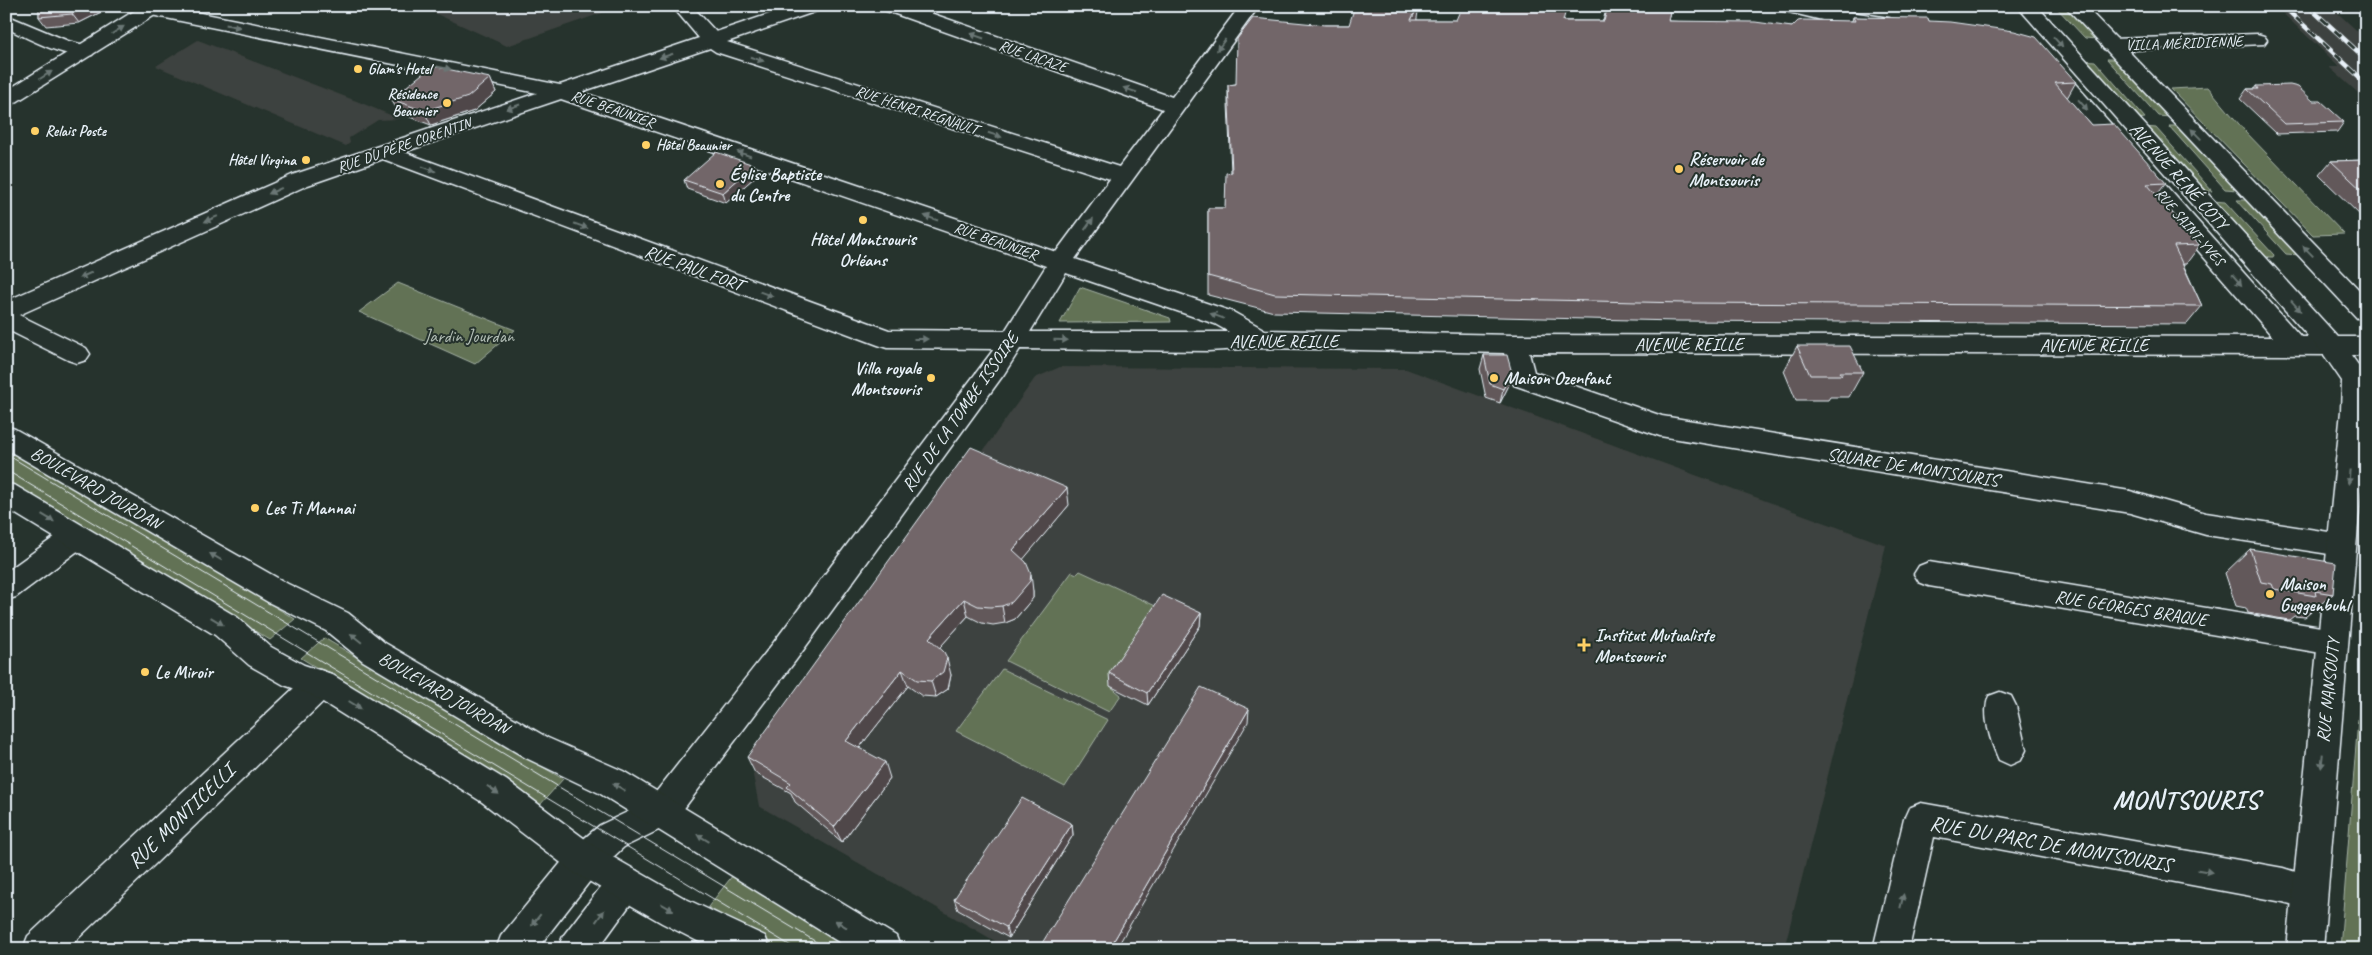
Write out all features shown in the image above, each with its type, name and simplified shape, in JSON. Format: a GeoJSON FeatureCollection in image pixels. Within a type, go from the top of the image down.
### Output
{"type":"FeatureCollection","features":[{"type":"Feature","properties":{"kind":"street"},"geometry":{"type":"LineString","coordinates":[[682,6],[712,40]]}},
{"type":"Feature","properties":{"kind":"street","name":"RUE DU PÈRE CORENTIN"},"geometry":{"type":"LineString","coordinates":[[6,310],[300,180],[812,6]]}},
{"type":"Feature","properties":{"kind":"street","name":"RUE LACAZE"},"geometry":{"type":"LineString","coordinates":[[891,6],[1176,106]]}},
{"type":"Feature","properties":{"kind":"street","name":"RUE DE LA TOMBE ISSOIRE"},"geometry":{"type":"LineString","coordinates":[[661,812],[933,454],[995,368],[1060,263],[1250,6]]}},
{"type":"Feature","properties":{"kind":"street"},"geometry":{"type":"LineString","coordinates":[[1787,6],[1835,11],[1906,26]]}},
{"type":"Feature","properties":{"kind":"street","name":"AVENUE RENÉ COTY"},"geometry":{"type":"LineString","coordinates":[[2026,6],[2331,346]]}},
{"type":"Feature","properties":{"kind":"street"},"geometry":{"type":"LineString","coordinates":[[2074,6],[2366,312]]}},
{"type":"Feature","properties":{"kind":"street"},"geometry":{"type":"LineString","coordinates":[[6,100],[154,8]]}},
{"type":"Feature","properties":{"kind":"street","name":"RUE BEAUNIER"},"geometry":{"type":"LineString","coordinates":[[154,8],[559,91],[1224,318],[1260,338]]}},
{"type":"Feature","properties":{"kind":"street"},"geometry":{"type":"LineString","coordinates":[[6,21],[61,45],[85,51]]}},
{"type":"Feature","properties":{"kind":"street","name":"RUE HENRI REGNAULT"},"geometry":{"type":"LineString","coordinates":[[712,40],[723,48],[1124,176]]}},
{"type":"Feature","properties":{"kind":"street","name":"VILLA MÉRIDIENNE"},"geometry":{"type":"LineString","coordinates":[[2111,45],[2257,40]]}},
{"type":"Feature","properties":{"kind":"street","name":"RUE SAINT-YVES"},"geometry":{"type":"LineString","coordinates":[[2032,49],[2294,345]]}},
{"type":"Feature","properties":{"kind":"street","name":"RUE PAUL FORT"},"geometry":{"type":"LineString","coordinates":[[383,152],[887,339],[1013,339]]}},
{"type":"Feature","properties":{"kind":"street"},"geometry":{"type":"LineString","coordinates":[[6,319],[77,354]]}},
{"type":"Feature","properties":{"kind":"street","name":"AVENUE REILLE"},"geometry":{"type":"LineString","coordinates":[[1013,339],[1208,342],[1260,338],[1514,344],[2366,346]]}},
{"type":"Feature","properties":{"kind":"street","name":"SQUARE DE MONTSOURIS"},"geometry":{"type":"LineString","coordinates":[[1514,344],[1523,378],[1660,426],[2130,502],[2206,524],[2342,545]]}},
{"type":"Feature","properties":{"kind":"street","name":"RUE NANSOUTY"},"geometry":{"type":"LineString","coordinates":[[2305,949],[2355,380],[2331,346]]}},
{"type":"Feature","properties":{"kind":"street","name":"BOULEVARD JOURDAN"},"geometry":{"type":"LineString","coordinates":[[6,436],[278,593],[337,622],[374,652],[537,748],[611,782],[883,949]]}},
{"type":"Feature","properties":{"kind":"street"},"geometry":{"type":"LineString","coordinates":[[6,494],[226,626],[260,656],[295,676],[320,684],[494,791],[585,860],[674,911],[752,949]]}},
{"type":"Feature","properties":{"kind":"street"},"geometry":{"type":"LineString","coordinates":[[6,588],[77,536]]}},
{"type":"Feature","properties":{"kind":"street","name":"RUE GEORGES BRAQUE"},"geometry":{"type":"LineString","coordinates":[[1929,574],[2333,642]]}},
{"type":"Feature","properties":{"kind":"street","name":"RUE MONTICELLI"},"geometry":{"type":"LineString","coordinates":[[42,949],[320,684]]}},
{"type":"Feature","properties":{"kind":"street"},"geometry":{"type":"LineString","coordinates":[[2000,706],[2010,750]]}},
{"type":"Feature","properties":{"kind":"street"},"geometry":{"type":"LineString","coordinates":[[514,949],[585,860],[612,836],[661,812]]}},
{"type":"Feature","properties":{"kind":"street","name":"RUE DU PARC DE MONTSOURIS"},"geometry":{"type":"LineString","coordinates":[[1892,949],[1921,819],[2283,885],[2309,892]]}},
{"type":"Feature","properties":{"kind":"street"},"geometry":{"type":"LineString","coordinates":[[576,949],[625,883]]}},
{"type":"Feature","properties":{"kind":"shaded area"},"geometry":{"type":"Polygon","coordinates":[[[419,6],[622,6],[507,46],[419,6]]]}},
{"type":"Feature","properties":{"kind":"shaded area"},"geometry":{"type":"Polygon","coordinates":[[[2275,6],[2330,6],[2366,39],[2366,100],[2329,67],[2340,67],[2275,6]]]}},
{"type":"Feature","properties":{"kind":"shaded area"},"geometry":{"type":"Polygon","coordinates":[[[198,40],[400,119],[378,120],[349,138],[350,143],[346,146],[156,66],[198,40]]]}},
{"type":"Feature","properties":{"kind":"shaded area","name":"Institut Mutualiste Montsouris"},"geometry":{"type":"Polygon","coordinates":[[[1060,367],[1406,369],[1886,545],[1784,949],[1009,949],[759,806],[753,775],[1035,378],[1060,367]]]}},
{"type":"Feature","properties":{"kind":"green space"},"geometry":{"type":"Polygon","coordinates":[[[2055,6],[2066,6],[2097,39],[2085,38],[2055,6]]]}},
{"type":"Feature","properties":{"kind":"green space"},"geometry":{"type":"Polygon","coordinates":[[[2107,59],[2115,59],[2170,117],[2158,116],[2107,59]]]}},
{"type":"Feature","properties":{"kind":"green space"},"geometry":{"type":"Polygon","coordinates":[[[2083,60],[2095,61],[2145,118],[2137,119],[2083,60]]]}},
{"type":"Feature","properties":{"kind":"green space"},"geometry":{"type":"Polygon","coordinates":[[[2208,87],[2244,130],[2344,234],[2313,235],[2171,89],[2208,87]]]}},
{"type":"Feature","properties":{"kind":"green space"},"geometry":{"type":"Polygon","coordinates":[[[2169,126],[2178,126],[2238,190],[2225,189],[2169,126]]]}},
{"type":"Feature","properties":{"kind":"green space"},"geometry":{"type":"Polygon","coordinates":[[[2144,127],[2156,128],[2212,191],[2203,191],[2144,127]]]}},
{"type":"Feature","properties":{"kind":"green space"},"geometry":{"type":"Polygon","coordinates":[[[2237,200],[2247,200],[2299,255],[2286,254],[2237,200]]]}},
{"type":"Feature","properties":{"kind":"green space"},"geometry":{"type":"Polygon","coordinates":[[[2212,201],[2225,202],[2274,255],[2273,257],[2263,257],[2212,201]]]}},
{"type":"Feature","properties":{"kind":"green space","name":"Jardin Jourdan"},"geometry":{"type":"Polygon","coordinates":[[[398,283],[515,330],[475,364],[359,312],[398,283]]]}},
{"type":"Feature","properties":{"kind":"green space"},"geometry":{"type":"Polygon","coordinates":[[[1080,287],[1170,318],[1171,322],[1060,323],[1080,287]]]}},
{"type":"Feature","properties":{"kind":"green space"},"geometry":{"type":"Polygon","coordinates":[[[6,445],[295,619],[270,640],[6,481],[6,445]]]}},
{"type":"Feature","properties":{"kind":"green space"},"geometry":{"type":"Polygon","coordinates":[[[1080,571],[1162,609],[1110,686],[1121,695],[1109,712],[1006,661],[1072,572],[1077,574],[1080,571]]]}},
{"type":"Feature","properties":{"kind":"green space"},"geometry":{"type":"Polygon","coordinates":[[[2366,618],[2366,949],[2340,949],[2366,618]]]}},
{"type":"Feature","properties":{"kind":"green space"},"geometry":{"type":"Polygon","coordinates":[[[324,638],[563,779],[540,805],[301,658],[324,638]]]}},
{"type":"Feature","properties":{"kind":"green space"},"geometry":{"type":"Polygon","coordinates":[[[1002,669],[1108,720],[1065,787],[956,731],[1002,669]]]}},
{"type":"Feature","properties":{"kind":"green space"},"geometry":{"type":"Polygon","coordinates":[[[733,875],[853,949],[777,949],[708,907],[733,875]]]}},
{"type":"Feature","properties":{"kind":"building"},"geometry":{"type":"Polygon","coordinates":[[[39,6],[88,6],[72,14],[39,17],[39,6]]]}},
{"type":"Feature","properties":{"kind":"building","name":"Réservoir de Montsouris"},"geometry":{"type":"Polygon","coordinates":[[[1355,6],[1418,6],[1411,20],[1456,20],[1462,6],[1567,6],[1563,21],[1604,21],[1608,6],[1671,6],[1668,21],[1755,22],[1792,27],[1798,21],[1803,20],[1855,21],[1853,17],[1928,18],[1929,21],[2014,31],[2036,37],[2076,82],[2055,83],[2091,125],[2114,124],[2166,183],[2147,184],[2200,245],[2174,246],[2202,306],[1684,303],[1275,294],[1208,276],[1208,208],[1225,208],[1226,173],[1232,172],[1228,85],[1236,84],[1237,39],[1253,18],[1325,25],[1349,25],[1355,6]]]}},
{"type":"Feature","properties":{"kind":"building"},"geometry":{"type":"Polygon","coordinates":[[[432,66],[490,78],[468,97],[424,111],[391,99],[432,66]]]}},
{"type":"Feature","properties":{"kind":"building"},"geometry":{"type":"Polygon","coordinates":[[[2290,85],[2298,87],[2313,101],[2321,101],[2344,122],[2284,124],[2247,89],[2258,89],[2256,86],[2290,85]]]}},
{"type":"Feature","properties":{"kind":"building"},"geometry":{"type":"Polygon","coordinates":[[[716,152],[754,165],[723,193],[684,180],[716,152]]]}},
{"type":"Feature","properties":{"kind":"building"},"geometry":{"type":"Polygon","coordinates":[[[2366,160],[2366,194],[2331,161],[2366,160]]]}},
{"type":"Feature","properties":{"kind":"building"},"geometry":{"type":"Polygon","coordinates":[[[1797,346],[1850,346],[1863,372],[1840,372],[1842,375],[1810,375],[1797,346]]]}},
{"type":"Feature","properties":{"kind":"building"},"geometry":{"type":"Polygon","coordinates":[[[1484,355],[1507,355],[1512,373],[1503,389],[1490,384],[1484,355]]]}},
{"type":"Feature","properties":{"kind":"building"},"geometry":{"type":"Polygon","coordinates":[[[971,447],[1067,488],[1013,550],[1026,562],[1031,574],[1030,581],[1012,602],[1002,606],[990,607],[978,606],[964,599],[929,638],[944,652],[947,658],[943,672],[931,681],[917,680],[902,670],[846,741],[885,762],[834,827],[787,787],[791,783],[747,757],[971,447]]]}},
{"type":"Feature","properties":{"kind":"building"},"geometry":{"type":"Polygon","coordinates":[[[2250,549],[2336,563],[2333,594],[2315,591],[2316,596],[2274,589],[2272,584],[2261,582],[2250,549]]]}},
{"type":"Feature","properties":{"kind":"building"},"geometry":{"type":"Polygon","coordinates":[[[1162,595],[1201,613],[1147,693],[1109,673],[1162,595]]]}},
{"type":"Feature","properties":{"kind":"building"},"geometry":{"type":"Polygon","coordinates":[[[1201,687],[1249,709],[1109,949],[1040,949],[1039,948],[1201,687]]]}},
{"type":"Feature","properties":{"kind":"building"},"geometry":{"type":"Polygon","coordinates":[[[1022,798],[1072,824],[1006,927],[954,899],[1022,798]]]}},
{"type":"Feature","properties":{"kind":"tram line"},"geometry":{"type":"LineString","coordinates":[[6,454],[828,949]]}},
{"type":"Feature","properties":{"kind":"tram line"},"geometry":{"type":"LineString","coordinates":[[6,470],[796,949]]}},
{"type":"Feature","properties":{"kind":"railway"},"geometry":{"type":"LineString","coordinates":[[2283,6],[2366,83]]}},
{"type":"Feature","properties":{"kind":"railway"},"geometry":{"type":"LineString","coordinates":[[2308,6],[2366,59]]}},
{"type":"Feature","properties":{"kind":"place","name":"Glam's Hotel"},"geometry":{"type":"Point","coordinates":[358,69]}},
{"type":"Feature","properties":{"kind":"place","name":"Résidence Beaunier"},"geometry":{"type":"Point","coordinates":[447,103]}},
{"type":"Feature","properties":{"kind":"place","name":"Relais Poste"},"geometry":{"type":"Point","coordinates":[35,131]}},
{"type":"Feature","properties":{"kind":"place","name":"Hôtel Beaunier"},"geometry":{"type":"Point","coordinates":[646,145]}},
{"type":"Feature","properties":{"kind":"place","name":"Hôtel Virgina"},"geometry":{"type":"Point","coordinates":[306,160]}},
{"type":"Feature","properties":{"kind":"place","name":"Réservoir de Montsouris"},"geometry":{"type":"Point","coordinates":[1679,169]}},
{"type":"Feature","properties":{"kind":"place","name":"Église Baptiste du Centre"},"geometry":{"type":"Point","coordinates":[720,184]}},
{"type":"Feature","properties":{"kind":"place","name":"Hôtel Montsouris Orléans"},"geometry":{"type":"Point","coordinates":[863,220]}},
{"type":"Feature","properties":{"kind":"place","name":"Villa royale Montsouris"},"geometry":{"type":"Point","coordinates":[931,378]}},
{"type":"Feature","properties":{"kind":"place","name":"Maison Ozenfant"},"geometry":{"type":"Point","coordinates":[1494,378]}},
{"type":"Feature","properties":{"kind":"place","name":"Les Ti Mannai"},"geometry":{"type":"Point","coordinates":[255,508]}},
{"type":"Feature","properties":{"kind":"place","name":"Maison Guggenbuhl"},"geometry":{"type":"Point","coordinates":[2270,594]}},
{"type":"Feature","properties":{"kind":"place","name":"Institut Mutualiste Montsouris"},"geometry":{"type":"Point","coordinates":[1584,645]}},
{"type":"Feature","properties":{"kind":"place","name":"Le Miroir"},"geometry":{"type":"Point","coordinates":[145,672]}},
{"type":"Feature","properties":{"kind":"district","name":"MONTSOURIS"},"geometry":{"type":"Point","coordinates":[2186,799]}}]}
